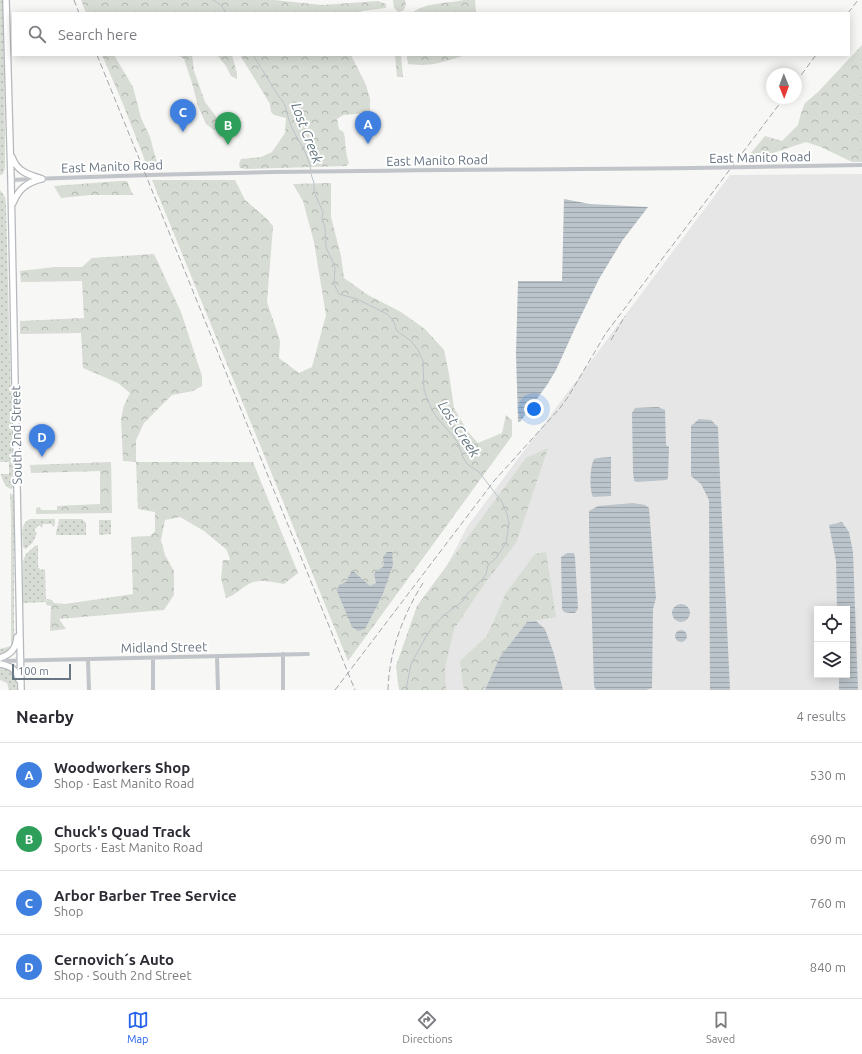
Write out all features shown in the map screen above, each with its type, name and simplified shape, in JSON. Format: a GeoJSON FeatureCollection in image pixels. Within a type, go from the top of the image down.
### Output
{"type":"FeatureCollection","features":[{"type":"Feature","properties":{"kind":"main road","name":"South 2nd Street"},"geometry":{"type":"LineString","coordinates":[[6,0],[12,207],[21,688]]}},
{"type":"Feature","properties":{"kind":"main road"},"geometry":{"type":"LineString","coordinates":[[10,148],[13,160],[22,172],[42,179]]}},
{"type":"Feature","properties":{"kind":"main road"},"geometry":{"type":"LineString","coordinates":[[12,207],[17,194],[22,187],[31,182],[42,179]]}},
{"type":"Feature","properties":{"kind":"main road"},"geometry":{"type":"LineString","coordinates":[[20,616],[15,647],[10,654],[0,661],[15,670],[21,688]]}},
{"type":"Feature","properties":{"kind":"street","name":"East Manito Road"},"geometry":{"type":"LineString","coordinates":[[11,180],[140,174],[297,171],[694,168],[862,165]]}},
{"type":"Feature","properties":{"kind":"street"},"geometry":{"type":"LineString","coordinates":[[283,654],[283,690]]}},
{"type":"Feature","properties":{"kind":"street","name":"Midland Street"},"geometry":{"type":"LineString","coordinates":[[0,661],[308,654]]}},
{"type":"Feature","properties":{"kind":"street"},"geometry":{"type":"LineString","coordinates":[[217,656],[218,690]]}},
{"type":"Feature","properties":{"kind":"street"},"geometry":{"type":"LineString","coordinates":[[153,658],[153,690]]}},
{"type":"Feature","properties":{"kind":"street"},"geometry":{"type":"LineString","coordinates":[[88,660],[88,690]]}},
{"type":"Feature","properties":{"kind":"shaded area"},"geometry":{"type":"Polygon","coordinates":[[[862,174],[862,690],[423,690],[418,621],[467,527],[730,175],[862,174]]]}},
{"type":"Feature","properties":{"kind":"shaded area"},"geometry":{"type":"Polygon","coordinates":[[[564,199],[590,204],[648,207],[622,241],[599,279],[556,370],[547,385],[520,422],[518,422],[516,353],[518,281],[562,281],[564,199]]]}},
{"type":"Feature","properties":{"kind":"shaded area"},"geometry":{"type":"Polygon","coordinates":[[[658,407],[665,410],[666,445],[669,447],[668,477],[667,480],[637,482],[634,481],[633,472],[632,413],[635,408],[658,407]]]}},
{"type":"Feature","properties":{"kind":"shaded area"},"geometry":{"type":"Polygon","coordinates":[[[699,419],[711,420],[718,427],[730,690],[710,690],[709,500],[701,484],[691,476],[691,426],[699,419]]]}},
{"type":"Feature","properties":{"kind":"shaded area"},"geometry":{"type":"Polygon","coordinates":[[[611,457],[611,496],[593,497],[590,478],[594,459],[611,457]]]}},
{"type":"Feature","properties":{"kind":"shaded area"},"geometry":{"type":"Polygon","coordinates":[[[633,503],[645,505],[649,508],[656,598],[653,609],[652,688],[646,690],[596,690],[594,686],[589,511],[598,506],[633,503]]]}},
{"type":"Feature","properties":{"kind":"shaded area"},"geometry":{"type":"Polygon","coordinates":[[[842,522],[849,532],[853,552],[858,690],[839,690],[839,678],[850,678],[850,606],[837,606],[836,561],[829,525],[842,522]]]}},
{"type":"Feature","properties":{"kind":"shaded area"},"geometry":{"type":"Polygon","coordinates":[[[387,552],[392,552],[393,565],[382,596],[365,629],[358,631],[352,627],[337,591],[339,585],[346,582],[352,570],[370,586],[376,583],[374,574],[383,567],[383,557],[387,552]]]}},
{"type":"Feature","properties":{"kind":"shaded area"},"geometry":{"type":"Polygon","coordinates":[[[567,553],[574,553],[575,557],[578,609],[575,613],[564,612],[562,609],[561,557],[567,553]]]}},
{"type":"Feature","properties":{"kind":"shaded area"},"geometry":{"type":"Polygon","coordinates":[[[681,604],[687,607],[690,613],[687,619],[681,622],[675,619],[672,613],[675,607],[681,604]]]}},
{"type":"Feature","properties":{"kind":"shaded area"},"geometry":{"type":"Polygon","coordinates":[[[536,621],[545,629],[554,654],[563,690],[485,690],[500,657],[527,622],[536,621]]]}},
{"type":"Feature","properties":{"kind":"shaded area"},"geometry":{"type":"Polygon","coordinates":[[[681,630],[685,632],[687,636],[685,640],[681,642],[677,640],[675,636],[677,632],[681,630]]]}},
{"type":"Feature","properties":{"kind":"green space"},"geometry":{"type":"Polygon","coordinates":[[[0,0],[3,0],[5,168],[3,174],[0,175],[0,0]]]}},
{"type":"Feature","properties":{"kind":"green space"},"geometry":{"type":"Polygon","coordinates":[[[81,0],[274,0],[322,5],[378,1],[386,4],[386,8],[360,12],[86,12],[81,0]]]}},
{"type":"Feature","properties":{"kind":"green space"},"geometry":{"type":"Polygon","coordinates":[[[393,0],[405,0],[406,5],[403,11],[398,12],[394,8],[393,0]]]}},
{"type":"Feature","properties":{"kind":"green space"},"geometry":{"type":"Polygon","coordinates":[[[475,0],[476,12],[414,12],[429,5],[475,0]]]}},
{"type":"Feature","properties":{"kind":"green space"},"geometry":{"type":"Polygon","coordinates":[[[862,45],[862,162],[852,162],[821,147],[806,142],[757,157],[750,154],[765,136],[782,141],[798,125],[805,103],[818,92],[862,45]]]}},
{"type":"Feature","properties":{"kind":"green space"},"geometry":{"type":"Polygon","coordinates":[[[102,56],[115,56],[133,87],[141,118],[150,137],[157,162],[155,168],[149,171],[102,56]]]}},
{"type":"Feature","properties":{"kind":"green space"},"geometry":{"type":"Polygon","coordinates":[[[180,56],[192,56],[194,71],[205,102],[221,123],[220,129],[214,130],[206,124],[198,106],[184,59],[180,56]]]}},
{"type":"Feature","properties":{"kind":"green space"},"geometry":{"type":"Polygon","coordinates":[[[218,56],[232,56],[237,73],[237,79],[231,76],[226,66],[218,56]]]}},
{"type":"Feature","properties":{"kind":"green space"},"geometry":{"type":"Polygon","coordinates":[[[241,56],[352,56],[366,85],[370,99],[370,113],[343,115],[337,119],[339,129],[344,133],[349,163],[346,166],[240,168],[239,164],[241,159],[261,157],[272,152],[285,133],[286,118],[274,115],[271,112],[270,104],[241,56]]]}},
{"type":"Feature","properties":{"kind":"green space"},"geometry":{"type":"Polygon","coordinates":[[[395,56],[401,56],[403,77],[397,77],[395,56]]]}},
{"type":"Feature","properties":{"kind":"green space"},"geometry":{"type":"Polygon","coordinates":[[[407,56],[462,56],[444,62],[431,64],[408,64],[407,56]]]}},
{"type":"Feature","properties":{"kind":"green space"},"geometry":{"type":"Polygon","coordinates":[[[152,180],[235,180],[245,200],[273,226],[267,302],[280,341],[279,358],[299,373],[312,367],[326,315],[314,242],[303,201],[293,184],[331,183],[331,217],[341,256],[344,278],[368,295],[401,312],[425,329],[444,350],[454,408],[468,432],[478,443],[502,433],[506,415],[512,420],[512,436],[348,661],[152,180]]]}},
{"type":"Feature","properties":{"kind":"green space"},"geometry":{"type":"Polygon","coordinates":[[[127,181],[133,195],[90,195],[61,198],[54,186],[127,181]]]}},
{"type":"Feature","properties":{"kind":"green space"},"geometry":{"type":"Polygon","coordinates":[[[0,190],[5,197],[6,206],[13,480],[13,488],[11,489],[4,483],[1,474],[9,474],[9,462],[0,462],[0,190]]]}},
{"type":"Feature","properties":{"kind":"green space"},"geometry":{"type":"Polygon","coordinates":[[[154,254],[181,312],[202,376],[202,386],[193,391],[172,395],[144,423],[136,440],[136,462],[123,461],[121,419],[124,405],[130,393],[118,383],[83,368],[81,333],[20,334],[20,321],[84,318],[82,281],[21,282],[20,271],[55,267],[82,267],[92,258],[154,254]]]}},
{"type":"Feature","properties":{"kind":"green space"},"geometry":{"type":"Polygon","coordinates":[[[548,448],[516,543],[485,583],[454,629],[445,668],[446,690],[399,690],[396,666],[417,606],[526,458],[548,448]]]}},
{"type":"Feature","properties":{"kind":"green space"},"geometry":{"type":"Polygon","coordinates":[[[111,462],[112,513],[36,514],[36,508],[40,507],[41,510],[57,510],[57,506],[100,504],[100,471],[31,473],[30,465],[111,462]]]}},
{"type":"Feature","properties":{"kind":"green space"},"geometry":{"type":"Polygon","coordinates":[[[136,462],[253,462],[298,573],[284,584],[265,581],[251,583],[226,598],[221,578],[223,560],[230,560],[227,550],[204,531],[180,517],[165,520],[161,540],[165,555],[174,571],[174,595],[164,610],[59,619],[66,629],[50,631],[51,606],[46,605],[47,599],[52,600],[54,603],[65,604],[133,594],[131,537],[150,536],[155,531],[155,512],[138,509],[136,462]]]}},
{"type":"Feature","properties":{"kind":"green space"},"geometry":{"type":"Polygon","coordinates":[[[10,493],[14,497],[14,642],[13,648],[0,657],[0,649],[11,646],[10,493]]]}},
{"type":"Feature","properties":{"kind":"green space"},"geometry":{"type":"Polygon","coordinates":[[[30,519],[55,519],[55,524],[53,527],[52,524],[43,524],[42,528],[39,525],[34,530],[37,533],[33,542],[26,549],[23,547],[22,531],[24,524],[30,519]]]}},
{"type":"Feature","properties":{"kind":"green space"},"geometry":{"type":"Polygon","coordinates":[[[59,519],[82,519],[86,523],[86,535],[56,535],[59,519]]]}},
{"type":"Feature","properties":{"kind":"green space"},"geometry":{"type":"Polygon","coordinates":[[[99,520],[111,520],[111,534],[99,535],[99,520]]]}},
{"type":"Feature","properties":{"kind":"green space"},"geometry":{"type":"Polygon","coordinates":[[[38,545],[38,567],[41,570],[45,569],[46,602],[23,603],[23,561],[26,554],[38,545]]]}},
{"type":"Feature","properties":{"kind":"green space"},"geometry":{"type":"Polygon","coordinates":[[[546,552],[556,617],[527,622],[500,657],[487,686],[483,690],[465,690],[463,686],[460,661],[487,636],[506,593],[535,554],[546,552]]]}},
{"type":"Feature","properties":{"kind":"green space"},"geometry":{"type":"Polygon","coordinates":[[[0,667],[4,667],[11,671],[15,677],[17,690],[9,690],[7,683],[0,680],[0,667]]]}},
{"type":"Feature","properties":{"kind":"waterway","name":"Lost Creek"},"geometry":{"type":"LineString","coordinates":[[213,0],[221,5],[225,12]]}},
{"type":"Feature","properties":{"kind":"waterway","name":"Lost Creek"},"geometry":{"type":"LineString","coordinates":[[254,56],[284,103],[293,129],[308,158],[311,171]]}},
{"type":"Feature","properties":{"kind":"waterway","name":"Lost Creek"},"geometry":{"type":"LineString","coordinates":[[311,174],[314,183],[314,192],[323,212],[322,219],[325,227],[326,247],[335,267],[334,284],[339,294],[357,299],[387,314],[393,320],[397,331],[411,341],[418,350],[423,361],[424,390],[432,410],[458,443],[467,464],[479,472],[502,502],[509,523],[506,543],[496,558],[488,565],[486,574],[481,581],[467,594],[463,601],[443,616],[428,633],[411,664],[406,690]]}},
{"type":"Feature","properties":{"kind":"railway"},"geometry":{"type":"LineString","coordinates":[[74,0],[79,12]]}},
{"type":"Feature","properties":{"kind":"railway"},"geometry":{"type":"LineString","coordinates":[[849,12],[858,0]]}},
{"type":"Feature","properties":{"kind":"railway"},"geometry":{"type":"LineString","coordinates":[[97,56],[355,690]]}},
{"type":"Feature","properties":{"kind":"railway"},"geometry":{"type":"LineString","coordinates":[[802,74],[815,56]]}},
{"type":"Feature","properties":{"kind":"railway"},"geometry":{"type":"LineString","coordinates":[[335,690],[494,481],[560,408],[606,333],[779,104]]}},
{"type":"Feature","properties":{"kind":"railway"},"geometry":{"type":"LineString","coordinates":[[611,340],[625,316]]}},
{"type":"Feature","properties":{"kind":"railway"},"geometry":{"type":"LineString","coordinates":[[388,690],[391,662],[398,634],[409,608],[423,583]]}},
{"type":"Feature","properties":{"kind":"place","name":"Arbor Barber Tree Service"},"geometry":{"type":"Point","coordinates":[183,132]}},
{"type":"Feature","properties":{"kind":"place","name":"Woodworkers Shop"},"geometry":{"type":"Point","coordinates":[368,144]}},
{"type":"Feature","properties":{"kind":"place","name":"Chuck's Quad Track"},"geometry":{"type":"Point","coordinates":[228,145]}},
{"type":"Feature","properties":{"kind":"place","name":"Cernovich´s Auto"},"geometry":{"type":"Point","coordinates":[42,457]}}]}
